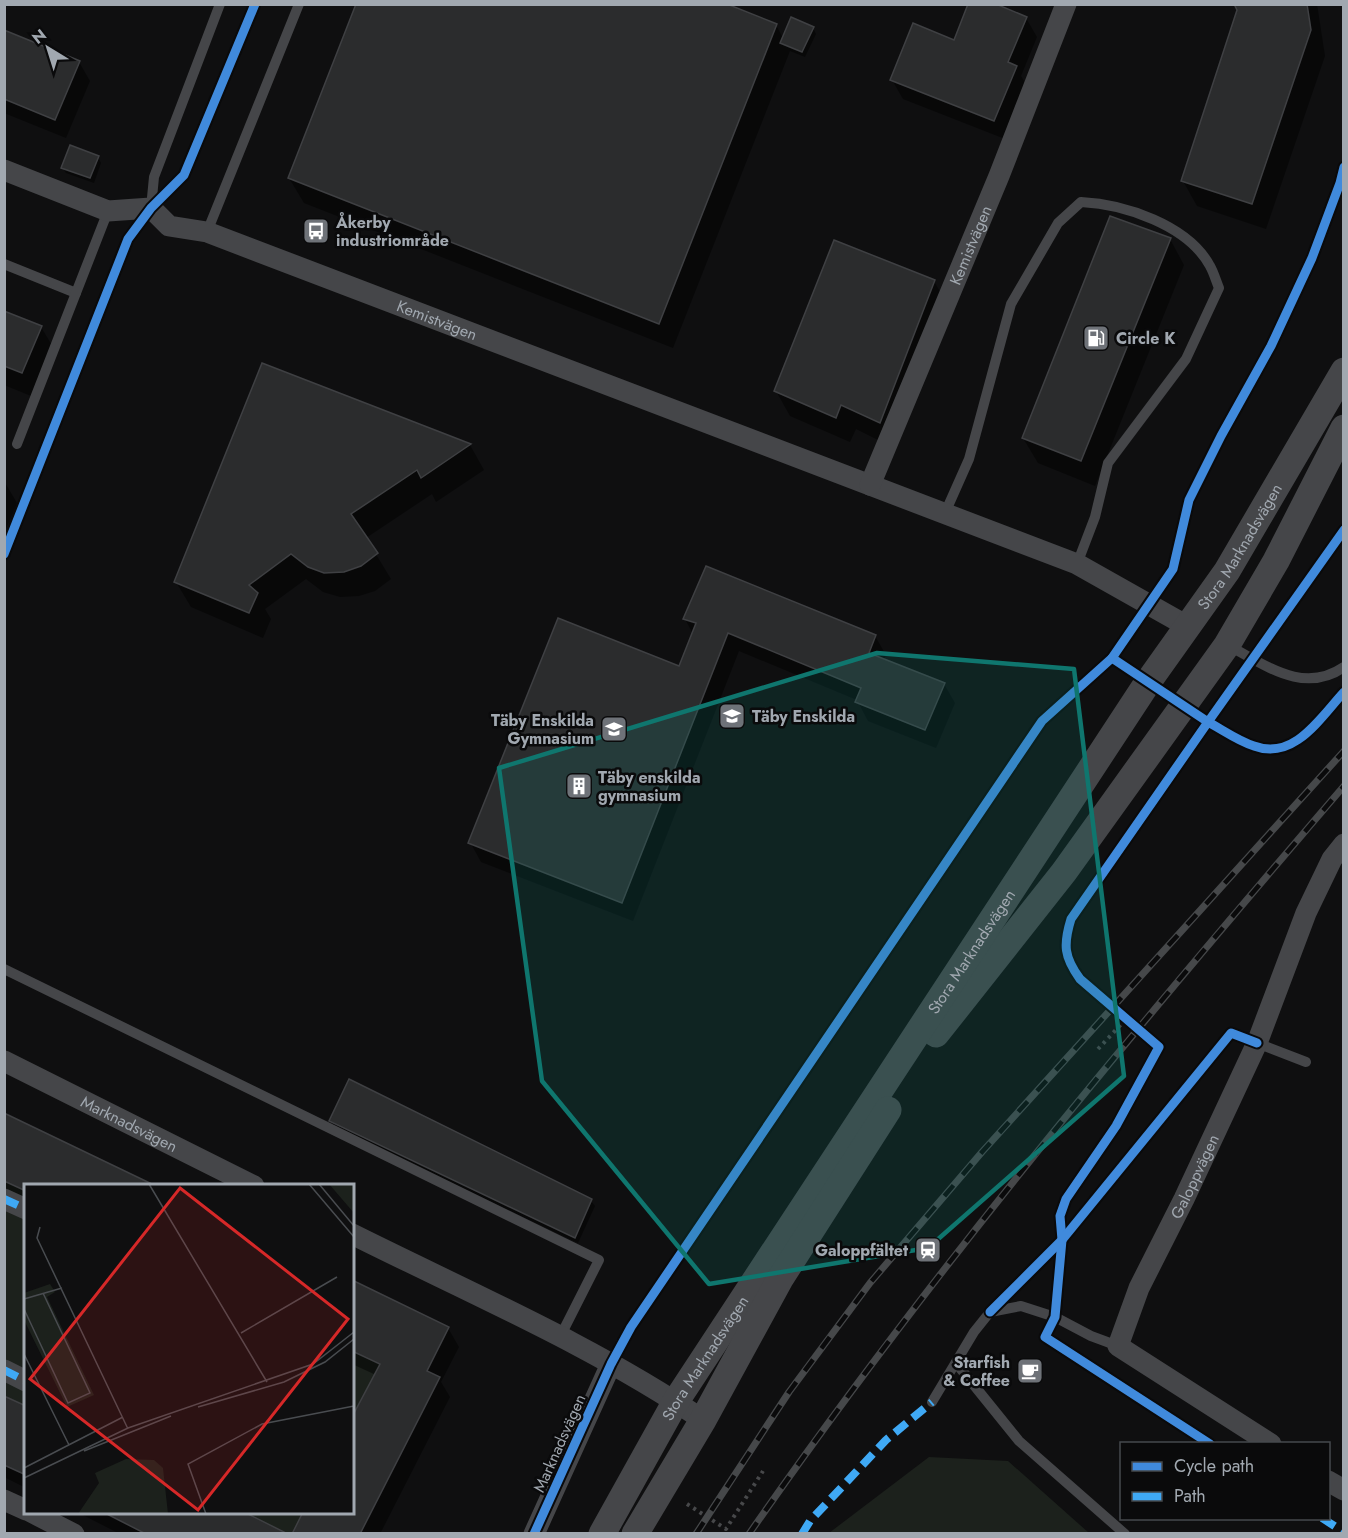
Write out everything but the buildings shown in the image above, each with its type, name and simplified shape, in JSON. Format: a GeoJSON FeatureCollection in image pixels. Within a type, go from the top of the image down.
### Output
{"type":"FeatureCollection","features":[{"type":"Feature","properties":{"kind":"street","name":"Kemistvägen"},"geometry":{"type":"LineString","coordinates":[[870,485],[995,186],[1066,4]]}},
{"type":"Feature","properties":{"kind":"street"},"geometry":{"type":"LineString","coordinates":[[4,170],[108,211],[152,208]]}},
{"type":"Feature","properties":{"kind":"street","name":"Kemistvägen"},"geometry":{"type":"LineString","coordinates":[[152,208],[169,226],[207,232],[1077,564],[1187,626]]}},
{"type":"Feature","properties":{"kind":"street","name":"Stora Marknadsvägen"},"geometry":{"type":"LineString","coordinates":[[602,1533],[676,1401],[1122,722],[1227,571],[1344,371]]}},
{"type":"Feature","properties":{"kind":"street","name":"Stora Marknadsvägen"},"geometry":{"type":"LineString","coordinates":[[635,1533],[703,1420],[780,1279],[944,1022],[1064,872],[1227,645],[1276,561],[1344,428]]}},
{"type":"Feature","properties":{"kind":"street"},"geometry":{"type":"LineString","coordinates":[[1187,626],[1227,645]]}},
{"type":"Feature","properties":{"kind":"street","name":"Galoppvägen"},"geometry":{"type":"LineString","coordinates":[[1118,1346],[1139,1288],[1257,1044],[1306,913],[1332,859],[1344,844]]}},
{"type":"Feature","properties":{"kind":"street","name":"Marknadsvägen"},"geometry":{"type":"LineString","coordinates":[[4,1061],[252,1184]]}},
{"type":"Feature","properties":{"kind":"street"},"geometry":{"type":"LineString","coordinates":[[4,1199],[24,1208]]}},
{"type":"Feature","properties":{"kind":"street"},"geometry":{"type":"LineString","coordinates":[[354,1235],[560,1337],[676,1401],[703,1420]]}},
{"type":"Feature","properties":{"kind":"street"},"geometry":{"type":"LineString","coordinates":[[1118,1346],[1269,1442]]}},
{"type":"Feature","properties":{"kind":"street","name":"Marknadsvägen"},"geometry":{"type":"LineString","coordinates":[[534,1533],[610,1364]]}},
{"type":"Feature","properties":{"kind":"street"},"geometry":{"type":"LineString","coordinates":[[4,1370],[24,1380]]}},
{"type":"Feature","properties":{"kind":"street"},"geometry":{"type":"LineString","coordinates":[[1330,1481],[1344,1490]]}},
{"type":"Feature","properties":{"kind":"street"},"geometry":{"type":"LineString","coordinates":[[4,1500],[24,1509]]}},
{"type":"Feature","properties":{"kind":"street"},"geometry":{"type":"LineString","coordinates":[[35,1514],[74,1533]]}},
{"type":"Feature","properties":{"kind":"lane"},"geometry":{"type":"LineString","coordinates":[[152,208],[154,177],[220,4]]}},
{"type":"Feature","properties":{"kind":"lane"},"geometry":{"type":"LineString","coordinates":[[207,232],[299,4]]}},
{"type":"Feature","properties":{"kind":"lane"},"geometry":{"type":"LineString","coordinates":[[945,513],[969,459],[1011,304],[1058,223],[1081,202],[1103,203],[1167,224],[1185,237],[1210,265],[1219,288],[1186,358],[1108,463],[1095,517],[1077,564]]}},
{"type":"Feature","properties":{"kind":"lane"},"geometry":{"type":"LineString","coordinates":[[17,444],[108,211]]}},
{"type":"Feature","properties":{"kind":"lane"},"geometry":{"type":"LineString","coordinates":[[4,264],[76,293]]}},
{"type":"Feature","properties":{"kind":"lane"},"geometry":{"type":"LineString","coordinates":[[1227,645],[1287,676],[1310,680],[1330,676],[1344,667]]}},
{"type":"Feature","properties":{"kind":"lane"},"geometry":{"type":"LineString","coordinates":[[4,969],[599,1260],[560,1337]]}},
{"type":"Feature","properties":{"kind":"lane"},"geometry":{"type":"LineString","coordinates":[[1257,1044],[1306,1062]]}},
{"type":"Feature","properties":{"kind":"lane"},"geometry":{"type":"LineString","coordinates":[[932,1402],[974,1332],[990,1312],[1021,1306],[1055,1317],[1091,1336],[1118,1346]]}},
{"type":"Feature","properties":{"kind":"lane"},"geometry":{"type":"LineString","coordinates":[[956,1363],[1019,1441],[1125,1533]]}},
{"type":"Feature","properties":{"kind":"path"},"geometry":{"type":"LineString","coordinates":[[1098,1049],[1126,1019]]}},
{"type":"Feature","properties":{"kind":"path"},"geometry":{"type":"LineString","coordinates":[[610,1364],[638,1317]]}},
{"type":"Feature","properties":{"kind":"path"},"geometry":{"type":"LineString","coordinates":[[681,1513],[687,1503],[726,1529],[763,1471]]}},
{"type":"Feature","properties":{"kind":"highlighted area"},"geometry":{"type":"Polygon","coordinates":[[[877,653],[1074,669],[1124,1076],[928,1248],[709,1284],[542,1081],[499,768],[877,653]]]}},
{"type":"Feature","properties":{"kind":"shaded area"},"geometry":{"type":"Polygon","coordinates":[[[4,1181],[24,1191],[24,1406],[5,1396],[4,1181]]]}},
{"type":"Feature","properties":{"kind":"shaded area"},"geometry":{"type":"Polygon","coordinates":[[[354,1351],[380,1364],[354,1415],[354,1351]]]}},
{"type":"Feature","properties":{"kind":"shaded area"},"geometry":{"type":"Polygon","coordinates":[[[929,1457],[1008,1461],[1089,1533],[829,1533],[929,1457]]]}},
{"type":"Feature","properties":{"kind":"shaded area"},"geometry":{"type":"Polygon","coordinates":[[[246,1514],[302,1514],[292,1534],[246,1514]]]}},
{"type":"Feature","properties":{"kind":"railway"},"geometry":{"type":"LineString","coordinates":[[696,1534],[789,1392],[870,1283],[982,1152],[1344,751]]}},
{"type":"Feature","properties":{"kind":"railway"},"geometry":{"type":"LineString","coordinates":[[749,1534],[818,1437],[962,1246],[1112,1060],[1344,786]]}},
{"type":"Feature","properties":{"kind":"marked path"},"geometry":{"type":"LineString","coordinates":[[4,1199],[24,1208]]}},
{"type":"Feature","properties":{"kind":"marked path"},"geometry":{"type":"LineString","coordinates":[[4,1370],[24,1380]]}},
{"type":"Feature","properties":{"kind":"marked path"},"geometry":{"type":"LineString","coordinates":[[802,1534],[810,1521],[886,1440],[932,1402]]}},
{"type":"Feature","properties":{"kind":"marked path"},"geometry":{"type":"LineString","coordinates":[[1325,1520],[1344,1532]]}},
{"type":"Feature","properties":{"kind":"cycle path"},"geometry":{"type":"LineString","coordinates":[[4,554],[128,239],[151,208],[184,175],[255,4]]}},
{"type":"Feature","properties":{"kind":"cycle path"},"geometry":{"type":"LineString","coordinates":[[534,1534],[611,1364],[631,1327],[1042,721],[1112,658],[1173,569],[1189,500],[1221,436],[1271,346],[1312,258],[1344,167]]}},
{"type":"Feature","properties":{"kind":"cycle path"},"geometry":{"type":"LineString","coordinates":[[1344,530],[1208,722],[1254,746],[1268,749],[1282,748],[1305,734],[1344,692]]}},
{"type":"Feature","properties":{"kind":"cycle path"},"geometry":{"type":"LineString","coordinates":[[1112,658],[1208,722],[1071,919],[1068,928],[1066,950],[1080,979],[1159,1047],[1116,1126],[1066,1199],[1060,1216],[1062,1240],[1055,1317],[1045,1337],[1207,1442]]}},
{"type":"Feature","properties":{"kind":"cycle path"},"geometry":{"type":"LineString","coordinates":[[990,1312],[1062,1240],[1231,1033],[1257,1043]]}},
{"type":"Feature","properties":{"kind":"place","name":"Åkerby industriområde"},"geometry":{"type":"Point","coordinates":[316,231]}},
{"type":"Feature","properties":{"kind":"place","name":"Circle K"},"geometry":{"type":"Point","coordinates":[1096,338]}},
{"type":"Feature","properties":{"kind":"place","name":"Täby Enskilda"},"geometry":{"type":"Point","coordinates":[732,716]}},
{"type":"Feature","properties":{"kind":"place","name":"Täby Enskilda Gymnasium"},"geometry":{"type":"Point","coordinates":[614,729]}},
{"type":"Feature","properties":{"kind":"place","name":"Täby enskilda gymnasium"},"geometry":{"type":"Point","coordinates":[579,786]}},
{"type":"Feature","properties":{"kind":"place","name":"Galoppfältet"},"geometry":{"type":"Point","coordinates":[928,1250]}},
{"type":"Feature","properties":{"kind":"place","name":"Starfish & Coffee"},"geometry":{"type":"Point","coordinates":[1030,1371]}}]}
